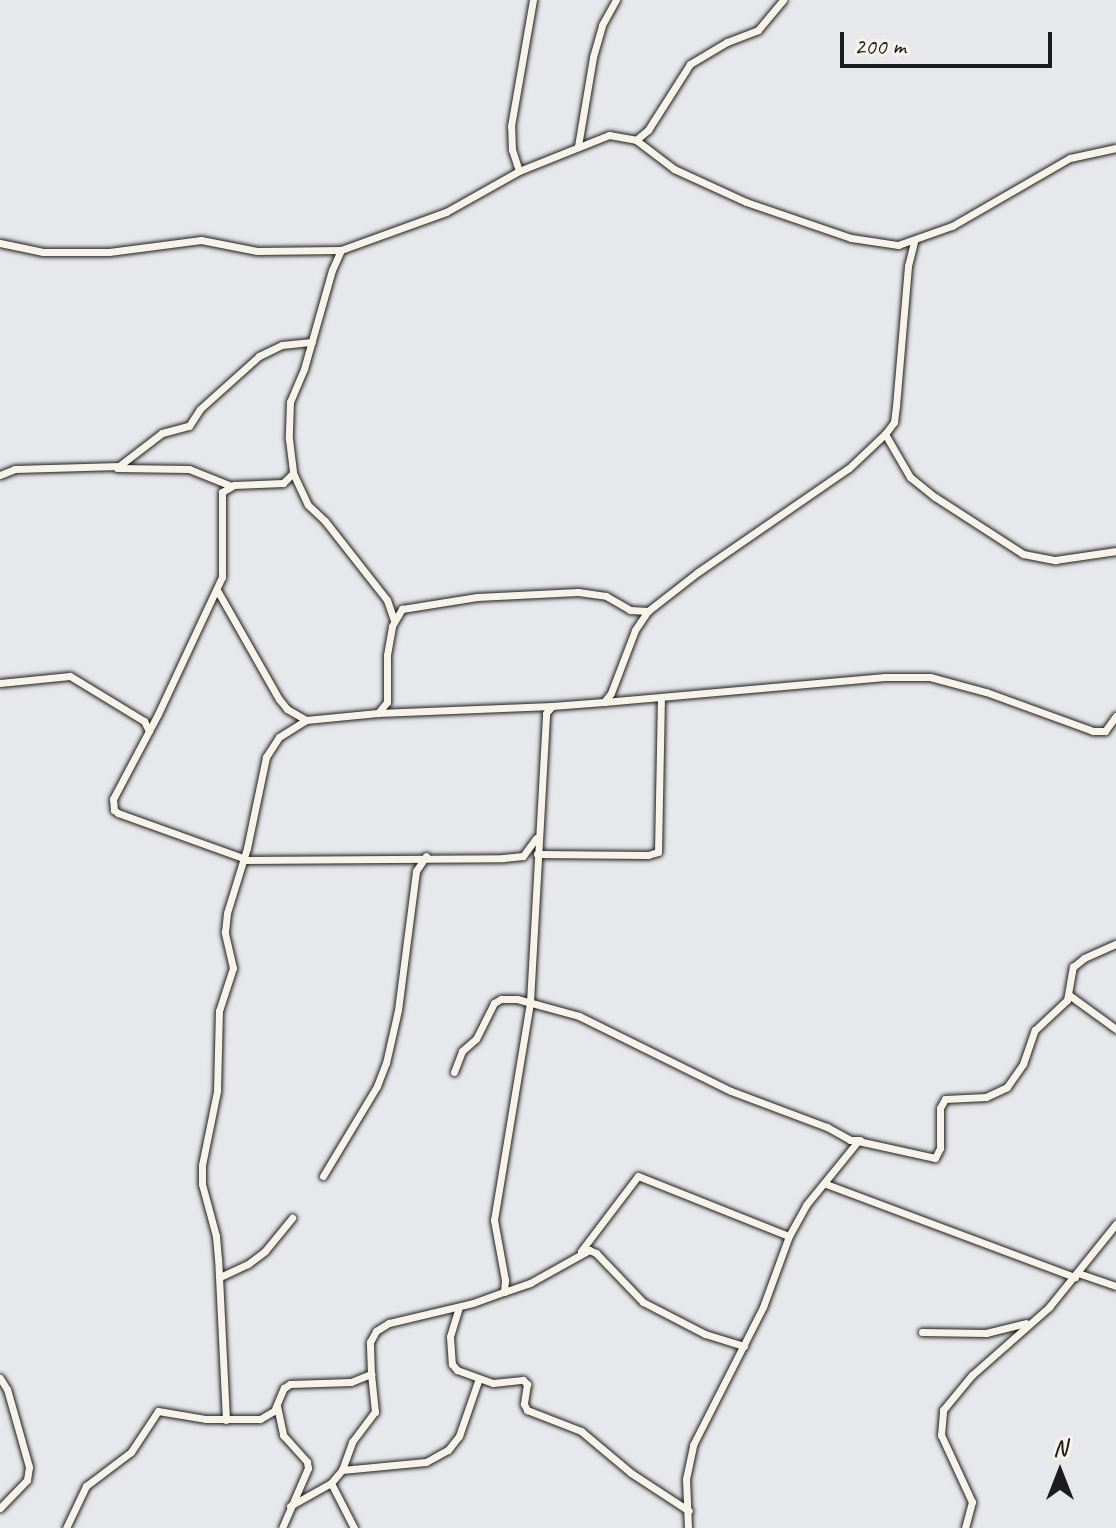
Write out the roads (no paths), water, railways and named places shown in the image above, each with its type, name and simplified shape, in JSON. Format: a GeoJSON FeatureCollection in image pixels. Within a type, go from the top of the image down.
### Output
{"type":"FeatureCollection","features":[{"type":"Feature","properties":{"kind":"street"},"geometry":{"type":"LineString","coordinates":[[519,171],[512,150],[512,106],[533,0]]}},
{"type":"Feature","properties":{"kind":"street"},"geometry":{"type":"LineString","coordinates":[[578,146],[593,57],[602,25],[616,0]]}},
{"type":"Feature","properties":{"kind":"street"},"geometry":{"type":"LineString","coordinates":[[636,140],[648,130],[690,64],[764,26],[783,0]]}},
{"type":"Feature","properties":{"kind":"street"},"geometry":{"type":"LineString","coordinates":[[0,243],[43,252],[109,252],[201,240],[268,252],[341,250],[446,212],[519,171],[609,135],[636,140],[674,169],[746,202],[851,238],[898,245],[914,242],[952,226],[1070,158],[1116,148]]}},
{"type":"Feature","properties":{"kind":"street"},"geometry":{"type":"LineString","coordinates":[[604,702],[611,693],[635,630],[648,611],[731,548],[837,477],[885,434],[895,414],[908,266],[914,242]]}},
{"type":"Feature","properties":{"kind":"street"},"geometry":{"type":"LineString","coordinates":[[341,250],[332,270],[288,414],[293,473],[308,505],[325,521],[357,566],[387,600],[402,609],[477,597],[578,592],[606,596],[630,610],[648,611]]}},
{"type":"Feature","properties":{"kind":"street"},"geometry":{"type":"LineString","coordinates":[[114,468],[162,433],[189,426],[200,409],[259,356],[282,345],[312,342]]}},
{"type":"Feature","properties":{"kind":"street"},"geometry":{"type":"LineString","coordinates":[[885,434],[910,477],[935,497],[1023,554],[1055,560],[1116,551]]}},
{"type":"Feature","properties":{"kind":"street"},"geometry":{"type":"LineString","coordinates":[[0,473],[15,469],[189,469],[231,486],[283,483],[293,473]]}},
{"type":"Feature","properties":{"kind":"street"},"geometry":{"type":"LineString","coordinates":[[231,486],[220,499],[224,558],[217,590],[117,790],[114,810],[243,859],[648,855],[658,852],[661,699]]}},
{"type":"Feature","properties":{"kind":"street"},"geometry":{"type":"LineString","coordinates":[[217,590],[287,709],[306,720]]}},
{"type":"Feature","properties":{"kind":"street"},"geometry":{"type":"LineString","coordinates":[[387,600],[394,620]]}},
{"type":"Feature","properties":{"kind":"street"},"geometry":{"type":"LineString","coordinates":[[378,713],[387,702],[387,655],[394,620],[402,609]]}},
{"type":"Feature","properties":{"kind":"street"},"geometry":{"type":"LineString","coordinates":[[0,683],[70,676],[144,721],[149,731]]}},
{"type":"Feature","properties":{"kind":"street"},"geometry":{"type":"LineString","coordinates":[[226,1420],[220,1277],[216,1236],[202,1184],[202,1165],[217,1091],[219,1011],[233,968],[225,932],[266,757],[287,731],[306,720],[378,713],[661,699],[885,677],[930,677],[986,692],[1093,731],[1105,731],[1116,716]]}},
{"type":"Feature","properties":{"kind":"street"},"geometry":{"type":"LineString","coordinates":[[504,1292],[495,1211],[530,1002],[544,727],[552,706]]}},
{"type":"Feature","properties":{"kind":"street"},"geometry":{"type":"LineString","coordinates":[[287,709],[287,731]]}},
{"type":"Feature","properties":{"kind":"street"},"geometry":{"type":"LineString","coordinates":[[523,856],[537,836]]}},
{"type":"Feature","properties":{"kind":"street"},"geometry":{"type":"LineString","coordinates":[[323,1176],[377,1086],[386,1063],[398,1010],[418,866],[426,856]]}},
{"type":"Feature","properties":{"kind":"street"},"geometry":{"type":"LineString","coordinates":[[410,857],[418,866]]}},
{"type":"Feature","properties":{"kind":"street"},"geometry":{"type":"LineString","coordinates":[[454,1072],[462,1051],[476,1039],[497,1000],[530,1002],[579,1016],[731,1091],[827,1127],[850,1140],[935,1158],[940,1148],[940,1108],[945,1099],[986,1097],[1007,1087],[1023,1064],[1035,1030],[1057,1013],[1069,995],[1070,973],[1077,963],[1116,944]]}},
{"type":"Feature","properties":{"kind":"street"},"geometry":{"type":"LineString","coordinates":[[1069,995],[1116,1029]]}},
{"type":"Feature","properties":{"kind":"street"},"geometry":{"type":"LineString","coordinates":[[688,1528],[686,1479],[693,1445],[729,1368],[744,1346],[789,1236],[806,1205],[826,1184],[853,1145],[862,1141]]}},
{"type":"Feature","properties":{"kind":"street"},"geometry":{"type":"LineString","coordinates":[[290,1506],[331,1483],[342,1470],[352,1442],[375,1412],[370,1342],[376,1331],[389,1323],[459,1307],[530,1283],[581,1251],[638,1176],[789,1236]]}},
{"type":"Feature","properties":{"kind":"street"},"geometry":{"type":"LineString","coordinates":[[826,1184],[1077,1275],[1116,1286]]}},
{"type":"Feature","properties":{"kind":"street"},"geometry":{"type":"LineString","coordinates":[[220,1277],[248,1264],[265,1251],[292,1218]]}},
{"type":"Feature","properties":{"kind":"street"},"geometry":{"type":"LineString","coordinates":[[965,1528],[972,1508],[971,1498],[941,1435],[940,1418],[950,1399],[972,1375],[1049,1307],[1116,1224]]}},
{"type":"Feature","properties":{"kind":"street"},"geometry":{"type":"LineString","coordinates":[[581,1251],[596,1253],[643,1302],[705,1334],[744,1346]]}},
{"type":"Feature","properties":{"kind":"street"},"geometry":{"type":"LineString","coordinates":[[459,1307],[450,1337],[452,1364],[478,1381],[523,1380],[527,1384],[524,1404],[527,1410],[581,1431],[631,1473],[689,1511]]}},
{"type":"Feature","properties":{"kind":"street"},"geometry":{"type":"LineString","coordinates":[[922,1332],[986,1333],[1032,1321]]}},
{"type":"Feature","properties":{"kind":"street"},"geometry":{"type":"LineString","coordinates":[[66,1528],[86,1486],[131,1452],[158,1411],[226,1420],[260,1419],[277,1404],[284,1388],[290,1384],[351,1382],[371,1374]]}},
{"type":"Feature","properties":{"kind":"street"},"geometry":{"type":"LineString","coordinates":[[0,1378],[7,1389],[29,1474],[0,1508]]}},
{"type":"Feature","properties":{"kind":"street"},"geometry":{"type":"LineString","coordinates":[[342,1470],[426,1462],[448,1450],[459,1436],[478,1381]]}},
{"type":"Feature","properties":{"kind":"street"},"geometry":{"type":"LineString","coordinates":[[0,1397],[7,1389]]}},
{"type":"Feature","properties":{"kind":"street"},"geometry":{"type":"LineString","coordinates":[[277,1404],[283,1435],[307,1462],[282,1528]]}},
{"type":"Feature","properties":{"kind":"street"},"geometry":{"type":"LineString","coordinates":[[331,1483],[354,1528]]}}]}
